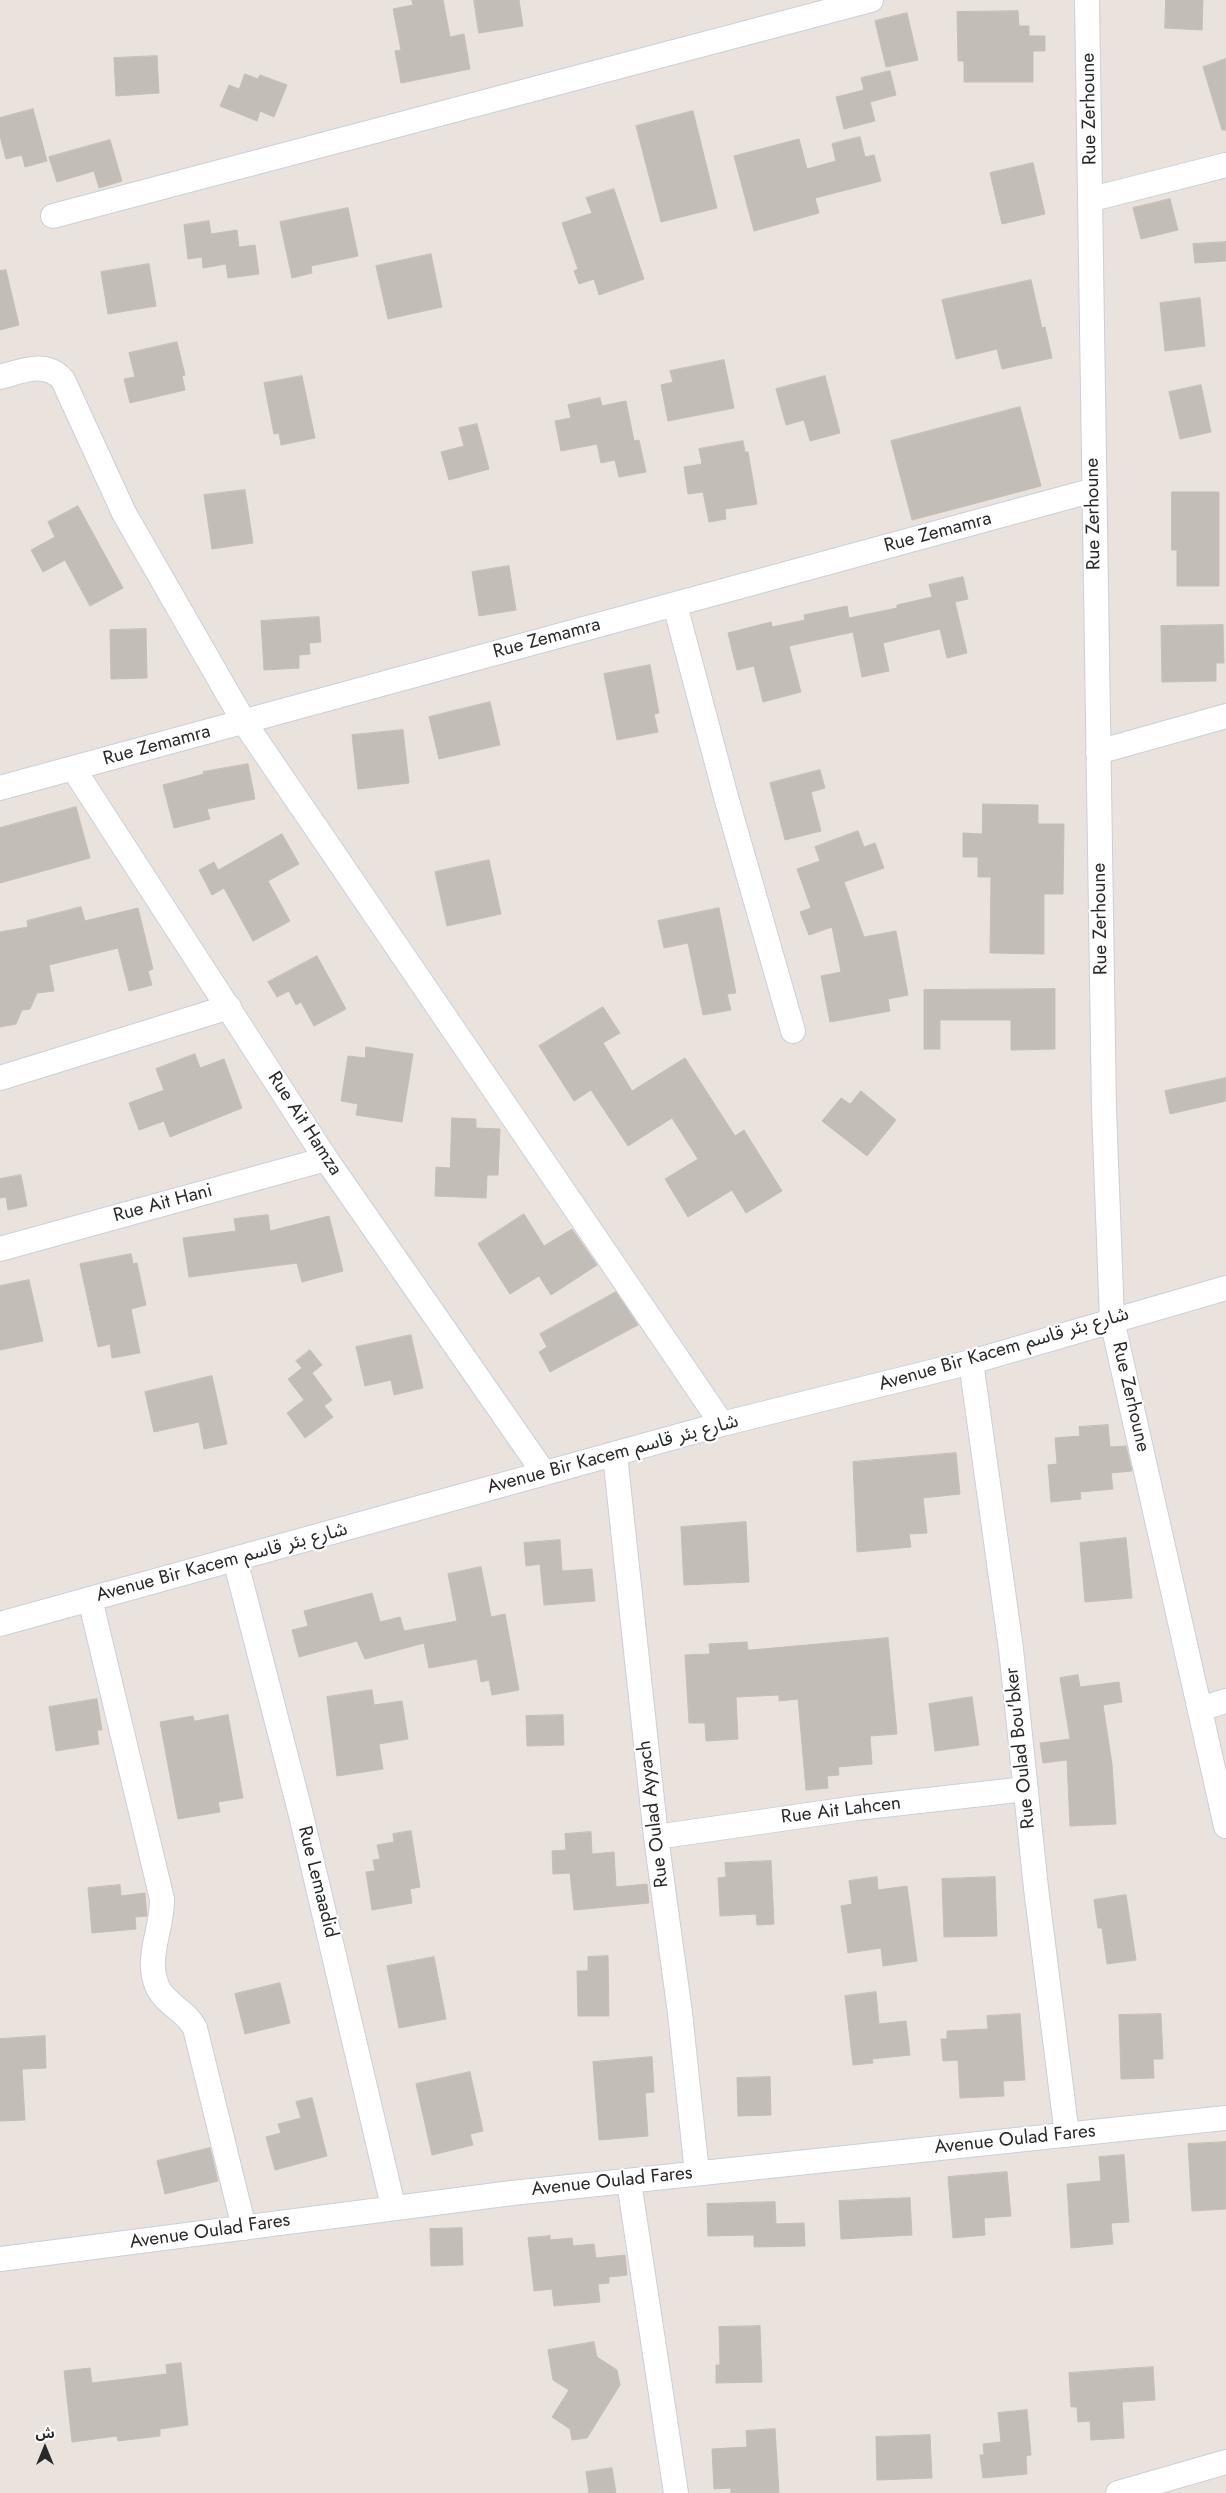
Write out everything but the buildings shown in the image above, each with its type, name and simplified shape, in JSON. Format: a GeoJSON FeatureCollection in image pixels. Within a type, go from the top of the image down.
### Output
{"type":"FeatureCollection","features":[{"type":"Feature","properties":{"kind":"street"},"geometry":{"type":"LineString","coordinates":[[53,216],[871,0]]}},
{"type":"Feature","properties":{"kind":"street","name":"Rue Zerhoune"},"geometry":{"type":"LineString","coordinates":[[1087,0],[1092,199],[1094,490],[1104,1109],[1112,1320],[1226,1826]]}},
{"type":"Feature","properties":{"kind":"street"},"geometry":{"type":"LineString","coordinates":[[1092,199],[1226,165]]}},
{"type":"Feature","properties":{"kind":"street"},"geometry":{"type":"LineString","coordinates":[[0,377],[40,368],[57,373],[63,380],[124,513],[244,722],[722,1424]]}},
{"type":"Feature","properties":{"kind":"street","name":"Rue Zemamra"},"geometry":{"type":"LineString","coordinates":[[0,788],[1094,490]]}},
{"type":"Feature","properties":{"kind":"street"},"geometry":{"type":"LineString","coordinates":[[675,605],[726,796],[793,1031]]}},
{"type":"Feature","properties":{"kind":"street"},"geometry":{"type":"LineString","coordinates":[[1098,752],[1226,716]]}},
{"type":"Feature","properties":{"kind":"street","name":"Rue Ait Hamza"},"geometry":{"type":"LineString","coordinates":[[73,768],[326,1159],[544,1473]]}},
{"type":"Feature","properties":{"kind":"street"},"geometry":{"type":"LineString","coordinates":[[0,1078],[229,1007]]}},
{"type":"Feature","properties":{"kind":"street","name":"Rue Ait Hani"},"geometry":{"type":"LineString","coordinates":[[0,1249],[326,1159]]}},
{"type":"Feature","properties":{"kind":"street","name":"Avenue Bir Kacem شارع بئر قاسم"},"geometry":{"type":"LineString","coordinates":[[0,1624],[722,1424],[971,1362],[1226,1288]]}},
{"type":"Feature","properties":{"kind":"street","name":"Rue Oulad Bou'bker"},"geometry":{"type":"LineString","coordinates":[[971,1362],[994,1513],[1036,1888],[1067,2135]]}},
{"type":"Feature","properties":{"kind":"street","name":"Rue Oulad Ayyach"},"geometry":{"type":"LineString","coordinates":[[615,1455],[656,1837],[680,2013],[697,2173]]}},
{"type":"Feature","properties":{"kind":"street","name":"Rue Lemaadid"},"geometry":{"type":"LineString","coordinates":[[236,1559],[302,1821],[393,2206]]}},
{"type":"Feature","properties":{"kind":"street"},"geometry":{"type":"LineString","coordinates":[[90,1599],[162,1899],[161,1921],[153,1951],[155,1980],[163,1995],[184,2012],[195,2028],[244,2228]]}},
{"type":"Feature","properties":{"kind":"street"},"geometry":{"type":"LineString","coordinates":[[1200,1709],[1226,1701]]}},
{"type":"Feature","properties":{"kind":"street","name":"Rue Ait Lahcen"},"geometry":{"type":"LineString","coordinates":[[656,1837],[857,1808],[1026,1789]]}},
{"type":"Feature","properties":{"kind":"street","name":"Avenue Oulad Fares"},"geometry":{"type":"LineString","coordinates":[[0,2259],[244,2228],[393,2206],[1226,2118]]}},
{"type":"Feature","properties":{"kind":"street"},"geometry":{"type":"LineString","coordinates":[[629,2182],[676,2493]]}},
{"type":"Feature","properties":{"kind":"street"},"geometry":{"type":"LineString","coordinates":[[1118,2493],[1226,2462]]}}]}
